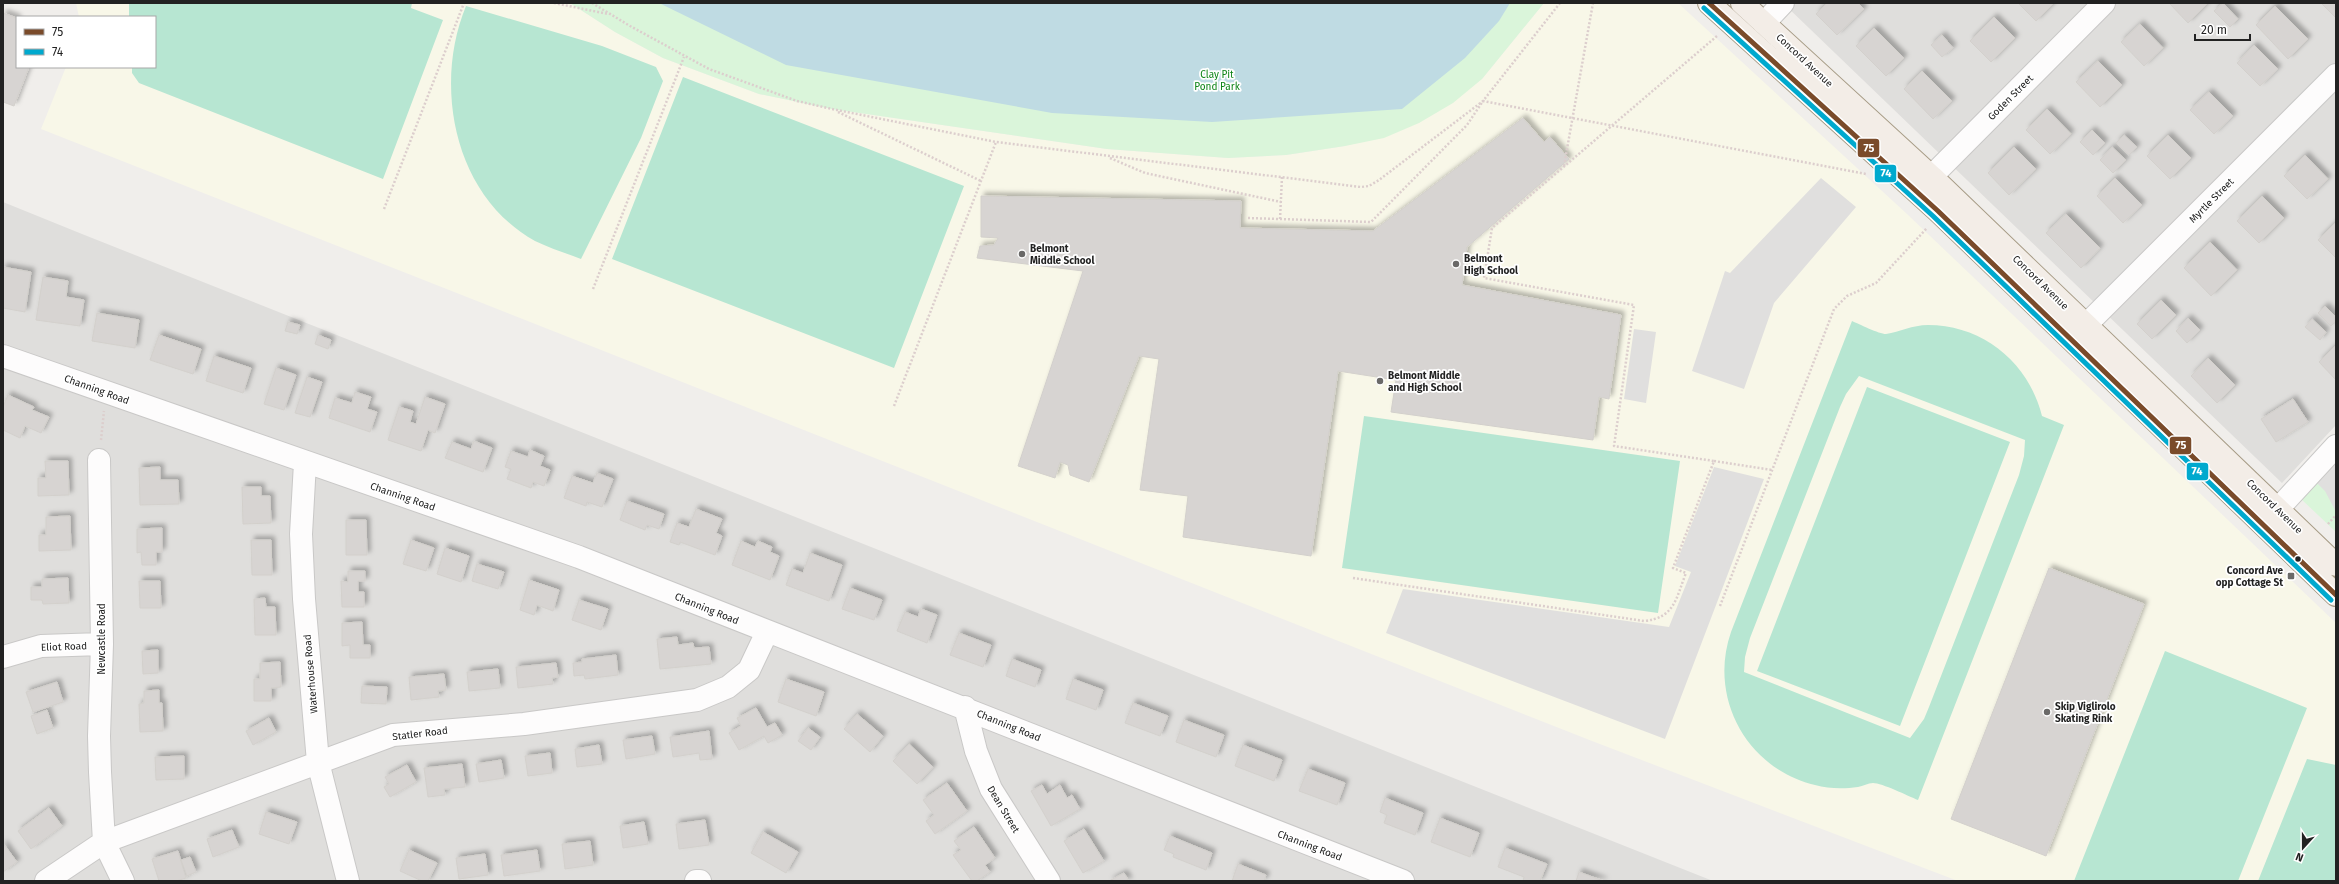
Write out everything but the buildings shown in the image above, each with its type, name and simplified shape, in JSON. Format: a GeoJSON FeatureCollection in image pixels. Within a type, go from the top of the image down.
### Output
{"type":"FeatureCollection","features":[{"type":"Feature","properties":{"kind":"main road","name":"Concord Avenue"},"geometry":{"type":"LineString","coordinates":[[1709,3],[1924,184],[2086,325],[2336,565]]}},
{"type":"Feature","properties":{"kind":"main road","name":"Concord Avenue"},"geometry":{"type":"LineString","coordinates":[[1742,3],[1764,22],[2263,525],[2336,595]]}},
{"type":"Feature","properties":{"kind":"street"},"geometry":{"type":"LineString","coordinates":[[1764,22],[1783,3]]}},
{"type":"Feature","properties":{"kind":"street","name":"Goden Street"},"geometry":{"type":"LineString","coordinates":[[1924,184],[2104,3]]}},
{"type":"Feature","properties":{"kind":"street","name":"Myrtle Street"},"geometry":{"type":"LineString","coordinates":[[2086,325],[2336,75]]}},
{"type":"Feature","properties":{"kind":"street","name":"Channing Road"},"geometry":{"type":"LineString","coordinates":[[3,356],[579,557],[767,632],[965,707],[1403,881]]}},
{"type":"Feature","properties":{"kind":"street"},"geometry":{"type":"LineString","coordinates":[[2263,525],[2336,446]]}},
{"type":"Feature","properties":{"kind":"street","name":"Newcastle Road"},"geometry":{"type":"LineString","coordinates":[[99,460],[102,644],[99,736],[104,842],[123,881]]}},
{"type":"Feature","properties":{"kind":"street","name":"Waterhouse Road"},"geometry":{"type":"LineString","coordinates":[[305,462],[301,534],[304,599],[318,762],[348,881]]}},
{"type":"Feature","properties":{"kind":"street","name":"Statler Road"},"geometry":{"type":"LineString","coordinates":[[46,881],[104,842],[393,735],[524,724],[697,700],[728,687],[749,670],[767,632]]}},
{"type":"Feature","properties":{"kind":"street","name":"Eliot Road"},"geometry":{"type":"LineString","coordinates":[[3,657],[41,646],[102,644]]}},
{"type":"Feature","properties":{"kind":"street","name":"Dean Street"},"geometry":{"type":"LineString","coordinates":[[965,707],[976,752],[991,789],[1049,881]]}},
{"type":"Feature","properties":{"kind":"path"},"geometry":{"type":"LineString","coordinates":[[384,209],[464,3]]}},
{"type":"Feature","properties":{"kind":"path"},"geometry":{"type":"LineString","coordinates":[[554,3],[610,15]]}},
{"type":"Feature","properties":{"kind":"path"},"geometry":{"type":"LineString","coordinates":[[592,3],[610,15],[684,57],[709,69],[765,90],[832,109],[996,142],[1353,186],[1369,186],[1483,102],[1868,174]]}},
{"type":"Feature","properties":{"kind":"path"},"geometry":{"type":"LineString","coordinates":[[1248,218],[1371,222],[1467,125],[1483,102],[1560,3]]}},
{"type":"Feature","properties":{"kind":"path"},"geometry":{"type":"LineString","coordinates":[[1564,167],[1593,3]]}},
{"type":"Feature","properties":{"kind":"path"},"geometry":{"type":"LineString","coordinates":[[1717,36],[1492,228],[1484,278],[1634,305],[1614,446],[1772,470]]}},
{"type":"Feature","properties":{"kind":"path"},"geometry":{"type":"LineString","coordinates":[[593,290],[684,57]]}},
{"type":"Feature","properties":{"kind":"path"},"geometry":{"type":"LineString","coordinates":[[832,109],[981,181]]}},
{"type":"Feature","properties":{"kind":"path"},"geometry":{"type":"LineString","coordinates":[[894,406],[996,142]]}},
{"type":"Feature","properties":{"kind":"path"},"geometry":{"type":"LineString","coordinates":[[1106,156],[1145,173],[1281,202]]}},
{"type":"Feature","properties":{"kind":"path"},"geometry":{"type":"LineString","coordinates":[[1280,219],[1282,177]]}},
{"type":"Feature","properties":{"kind":"path"},"geometry":{"type":"LineString","coordinates":[[1720,606],[1834,309],[1847,296],[1870,288],[1876,283],[1927,228]]}},
{"type":"Feature","properties":{"kind":"path"},"geometry":{"type":"LineString","coordinates":[[99,460],[106,393]]}},
{"type":"Feature","properties":{"kind":"path"},"geometry":{"type":"LineString","coordinates":[[1353,578],[1644,621],[1654,620],[1668,613],[1673,607],[1686,573],[1673,568],[1714,461]]}},
{"type":"Feature","properties":{"kind":"path"},"geometry":{"type":"LineString","coordinates":[[2328,524],[2336,515]]}},
{"type":"Feature","properties":{"kind":"shaded area","name":"Belmont Middle and High School"},"geometry":{"type":"Polygon","coordinates":[[[76,3],[570,3],[615,32],[663,58],[759,94],[832,109],[1107,149],[1228,158],[1286,155],[1345,146],[1482,79],[1544,3],[1678,3],[1907,214],[2336,623],[2336,881],[1958,881],[1592,741],[41,129],[66,68],[156,68],[156,16],[79,16],[76,3]]]}},
{"type":"Feature","properties":{"kind":"shaded area"},"geometry":{"type":"Polygon","coordinates":[[[1783,3],[2336,3],[2336,425],[2282,483],[1783,3]]]}},
{"type":"Feature","properties":{"kind":"shaded area"},"geometry":{"type":"Polygon","coordinates":[[[1821,178],[1856,207],[1774,303],[1744,389],[1692,371],[1725,271],[1730,273],[1821,178]]]}},
{"type":"Feature","properties":{"kind":"shaded area"},"geometry":{"type":"Polygon","coordinates":[[[3,202],[82,234],[1713,881],[3,881],[3,202]]]}},
{"type":"Feature","properties":{"kind":"shaded area"},"geometry":{"type":"Polygon","coordinates":[[[1634,329],[1656,332],[1646,403],[1624,399],[1634,329]]]}},
{"type":"Feature","properties":{"kind":"shaded area"},"geometry":{"type":"Polygon","coordinates":[[[2336,461],[2335,510],[2325,491],[2316,482],[2336,461]]]}},
{"type":"Feature","properties":{"kind":"shaded area"},"geometry":{"type":"Polygon","coordinates":[[[1714,467],[1764,479],[1665,739],[1386,633],[1403,589],[1669,627],[1691,572],[1675,566],[1714,467]]]}},
{"type":"Feature","properties":{"kind":"green space"},"geometry":{"type":"Polygon","coordinates":[[[129,3],[412,3],[411,8],[443,20],[383,179],[139,83],[132,73],[132,68],[156,68],[156,16],[129,16],[129,3]]]}},
{"type":"Feature","properties":{"kind":"green space","name":"Clay Pit Pond Park"},"geometry":{"type":"Polygon","coordinates":[[[570,3],[1544,3],[1482,79],[1453,103],[1419,123],[1384,138],[1345,146],[1286,155],[1228,158],[1107,149],[832,109],[759,94],[663,58],[615,32],[570,3]]]}},
{"type":"Feature","properties":{"kind":"green space"},"geometry":{"type":"Polygon","coordinates":[[[466,6],[602,46],[656,67],[663,81],[641,138],[581,259],[535,241],[507,221],[485,197],[469,168],[458,137],[452,104],[451,70],[456,37],[466,6]]]}},
{"type":"Feature","properties":{"kind":"green space"},"geometry":{"type":"Polygon","coordinates":[[[683,77],[964,186],[894,368],[612,259],[683,77]]]}},
{"type":"Feature","properties":{"kind":"green space"},"geometry":{"type":"Polygon","coordinates":[[[1852,321],[1883,334],[1928,325],[1948,327],[1967,332],[1985,340],[2001,351],[2015,364],[2026,379],[2036,397],[2042,416],[2064,425],[1918,800],[1889,787],[1871,783],[1858,787],[1847,788],[1831,788],[1815,785],[1791,777],[1770,764],[1752,747],[1739,727],[1730,705],[1725,682],[1725,657],[1731,632],[1852,321]],[[1859,376],[1846,394],[1840,407],[1750,638],[1745,657],[1744,672],[1910,738],[1924,719],[1929,707],[2019,475],[2024,456],[2025,440],[1859,376]]]}},
{"type":"Feature","properties":{"kind":"green space"},"geometry":{"type":"Polygon","coordinates":[[[1867,387],[2010,442],[1900,726],[1757,671],[1867,387]]]}},
{"type":"Feature","properties":{"kind":"green space"},"geometry":{"type":"Polygon","coordinates":[[[1364,416],[1680,461],[1658,613],[1342,568],[1364,416]]]}},
{"type":"Feature","properties":{"kind":"green space"},"geometry":{"type":"Polygon","coordinates":[[[2336,460],[2336,532],[2300,498],[2336,460]]]}},
{"type":"Feature","properties":{"kind":"green space"},"geometry":{"type":"Polygon","coordinates":[[[2165,651],[2307,708],[2238,881],[2074,881],[2165,651]]]}},
{"type":"Feature","properties":{"kind":"green space"},"geometry":{"type":"Polygon","coordinates":[[[2307,759],[2336,765],[2336,881],[2258,881],[2307,759]]]}},
{"type":"Feature","properties":{"kind":"water","name":"Clay Pit Pond Park"},"geometry":{"type":"Polygon","coordinates":[[[659,3],[1510,3],[1499,21],[1465,58],[1402,109],[1212,122],[1052,113],[786,65],[659,3]]]}},
{"type":"Feature","properties":{"kind":"transit line","name":"75"},"geometry":{"type":"LineString","coordinates":[[1709,3],[1938,211],[2336,595]]}},
{"type":"Feature","properties":{"kind":"transit line","name":"74"},"geometry":{"type":"LineString","coordinates":[[1704,8],[1933,216],[2331,600]]}},
{"type":"Feature","properties":{"kind":"place","name":"Belmont Middle School"},"geometry":{"type":"Point","coordinates":[1022,254]}},
{"type":"Feature","properties":{"kind":"place","name":"Belmont High School"},"geometry":{"type":"Point","coordinates":[1456,264]}},
{"type":"Feature","properties":{"kind":"place","name":"Belmont Middle and High School"},"geometry":{"type":"Point","coordinates":[1380,381]}},
{"type":"Feature","properties":{"kind":"place","name":"Concord Ave opp Cottage St"},"geometry":{"type":"Point","coordinates":[2291,576]}},
{"type":"Feature","properties":{"kind":"place","name":"Skip Viglirolo Skating Rink"},"geometry":{"type":"Point","coordinates":[2047,712]}}]}
